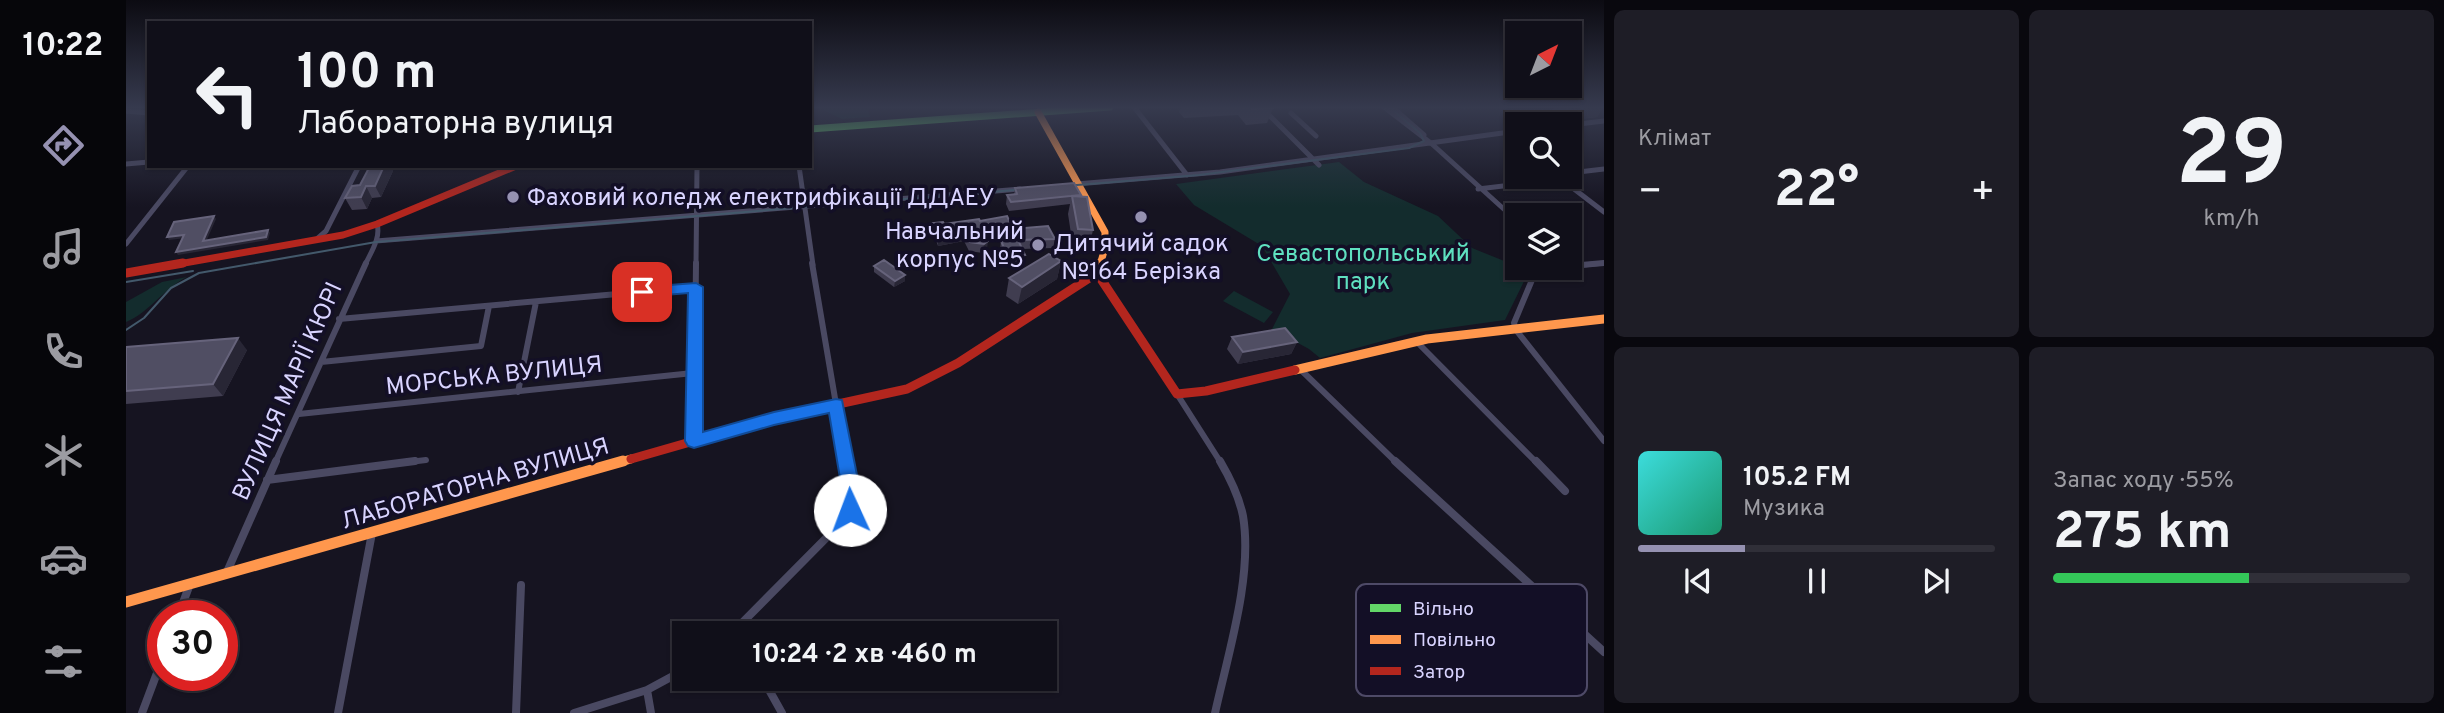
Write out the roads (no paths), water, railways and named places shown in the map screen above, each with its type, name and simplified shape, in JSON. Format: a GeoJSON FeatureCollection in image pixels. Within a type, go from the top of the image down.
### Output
{"type":"FeatureCollection","features":[{"type":"Feature","properties":{"kind":"main road"},"geometry":{"type":"LineString","coordinates":[[1054,140],[1105,232],[1105,248],[1097,273],[1177,394],[1206,391],[1301,370],[1416,341],[1604,319]]}},
{"type":"Feature","properties":{"kind":"main road"},"geometry":{"type":"LineString","coordinates":[[126,273],[314,242],[377,224],[511,168]]}},
{"type":"Feature","properties":{"kind":"main road","name":"ЛАБОРАТОРНА ВУЛИЦЯ"},"geometry":{"type":"LineString","coordinates":[[126,602],[774,418],[907,389],[931,379],[1097,273]]}},
{"type":"Feature","properties":{"kind":"street"},"geometry":{"type":"LineString","coordinates":[[1160,140],[1187,175]]}},
{"type":"Feature","properties":{"kind":"street"},"geometry":{"type":"LineString","coordinates":[[1295,140],[1317,162]]}},
{"type":"Feature","properties":{"kind":"street"},"geometry":{"type":"LineString","coordinates":[[1427,140],[1505,211]]}},
{"type":"Feature","properties":{"kind":"street"},"geometry":{"type":"LineString","coordinates":[[1066,185],[1317,162],[1444,140]]}},
{"type":"Feature","properties":{"kind":"street"},"geometry":{"type":"LineString","coordinates":[[126,164],[147,162]]}},
{"type":"Feature","properties":{"kind":"street"},"geometry":{"type":"LineString","coordinates":[[126,244],[186,168]]}},
{"type":"Feature","properties":{"kind":"street"},"geometry":{"type":"LineString","coordinates":[[314,242],[326,231],[358,168]]}},
{"type":"Feature","properties":{"kind":"street"},"geometry":{"type":"LineString","coordinates":[[694,441],[696,168]]}},
{"type":"Feature","properties":{"kind":"street"},"geometry":{"type":"LineString","coordinates":[[746,621],[844,520],[850,510],[851,490],[803,206],[799,168]]}},
{"type":"Feature","properties":{"kind":"street"},"geometry":{"type":"LineString","coordinates":[[1582,172],[1604,169]]}},
{"type":"Feature","properties":{"kind":"street"},"geometry":{"type":"LineString","coordinates":[[1478,188],[1505,185]]}},
{"type":"Feature","properties":{"kind":"street"},"geometry":{"type":"LineString","coordinates":[[376,241],[1030,188]]}},
{"type":"Feature","properties":{"kind":"street"},"geometry":{"type":"LineString","coordinates":[[1575,189],[1604,212]]}},
{"type":"Feature","properties":{"kind":"street","name":"ВУЛИЦЯ МАРІЇ КЮРІ"},"geometry":{"type":"LineString","coordinates":[[226,574],[376,241],[379,231],[377,224]]}},
{"type":"Feature","properties":{"kind":"street"},"geometry":{"type":"LineString","coordinates":[[1582,265],[1604,263]]}},
{"type":"Feature","properties":{"kind":"street"},"geometry":{"type":"LineString","coordinates":[[1532,280],[1514,323],[1516,330],[1604,441]]}},
{"type":"Feature","properties":{"kind":"street"},"geometry":{"type":"LineString","coordinates":[[339,319],[696,287]]}},
{"type":"Feature","properties":{"kind":"street"},"geometry":{"type":"LineString","coordinates":[[518,392],[536,302]]}},
{"type":"Feature","properties":{"kind":"street"},"geometry":{"type":"LineString","coordinates":[[321,362],[481,345],[489,306]]}},
{"type":"Feature","properties":{"kind":"street"},"geometry":{"type":"LineString","coordinates":[[1416,341],[1565,491]]}},
{"type":"Feature","properties":{"kind":"street"},"geometry":{"type":"LineString","coordinates":[[1301,370],[1357,427],[1529,584]]}},
{"type":"Feature","properties":{"kind":"street","name":"МОРСЬКА ВУЛИЦЯ"},"geometry":{"type":"LineString","coordinates":[[299,414],[693,373]]}},
{"type":"Feature","properties":{"kind":"street"},"geometry":{"type":"LineString","coordinates":[[1177,394],[1231,481],[1243,510],[1245,523],[1243,565],[1215,713]]}},
{"type":"Feature","properties":{"kind":"street"},"geometry":{"type":"LineString","coordinates":[[267,480],[426,460]]}},
{"type":"Feature","properties":{"kind":"street"},"geometry":{"type":"LineString","coordinates":[[338,713],[372,534]]}},
{"type":"Feature","properties":{"kind":"street"},"geometry":{"type":"LineString","coordinates":[[184,600],[190,584]]}},
{"type":"Feature","properties":{"kind":"street"},"geometry":{"type":"LineString","coordinates":[[516,713],[521,585]]}},
{"type":"Feature","properties":{"kind":"street"},"geometry":{"type":"LineString","coordinates":[[1587,637],[1604,652]]}},
{"type":"Feature","properties":{"kind":"street"},"geometry":{"type":"LineString","coordinates":[[574,713],[647,690],[672,676]]}},
{"type":"Feature","properties":{"kind":"street"},"geometry":{"type":"LineString","coordinates":[[647,690],[651,713]]}},
{"type":"Feature","properties":{"kind":"street"},"geometry":{"type":"LineString","coordinates":[[142,713],[150,691]]}},
{"type":"Feature","properties":{"kind":"street"},"geometry":{"type":"LineString","coordinates":[[770,691],[782,713]]}},
{"type":"Feature","properties":{"kind":"tram line"},"geometry":{"type":"LineString","coordinates":[[126,330],[144,318],[171,288],[199,273],[376,242],[1199,175],[1409,148],[1424,140]]}},
{"type":"Feature","properties":{"kind":"tram line"},"geometry":{"type":"LineString","coordinates":[[126,282],[193,271]]}},
{"type":"Feature","properties":{"kind":"place","name":"Фаховий коледж електрифікації ДДАЕУ"},"geometry":{"type":"Point","coordinates":[513,197]}},
{"type":"Feature","properties":{"kind":"place","name":"Дитячий садок №164 Берізка"},"geometry":{"type":"Point","coordinates":[1141,217]}},
{"type":"Feature","properties":{"kind":"place","name":"Навчальний корпус №5"},"geometry":{"type":"Point","coordinates":[1038,245]}},
{"type":"Feature","properties":{"kind":"park label","name":"Севастопольський парк"},"geometry":{"type":"Point","coordinates":[1363,267]}}]}
